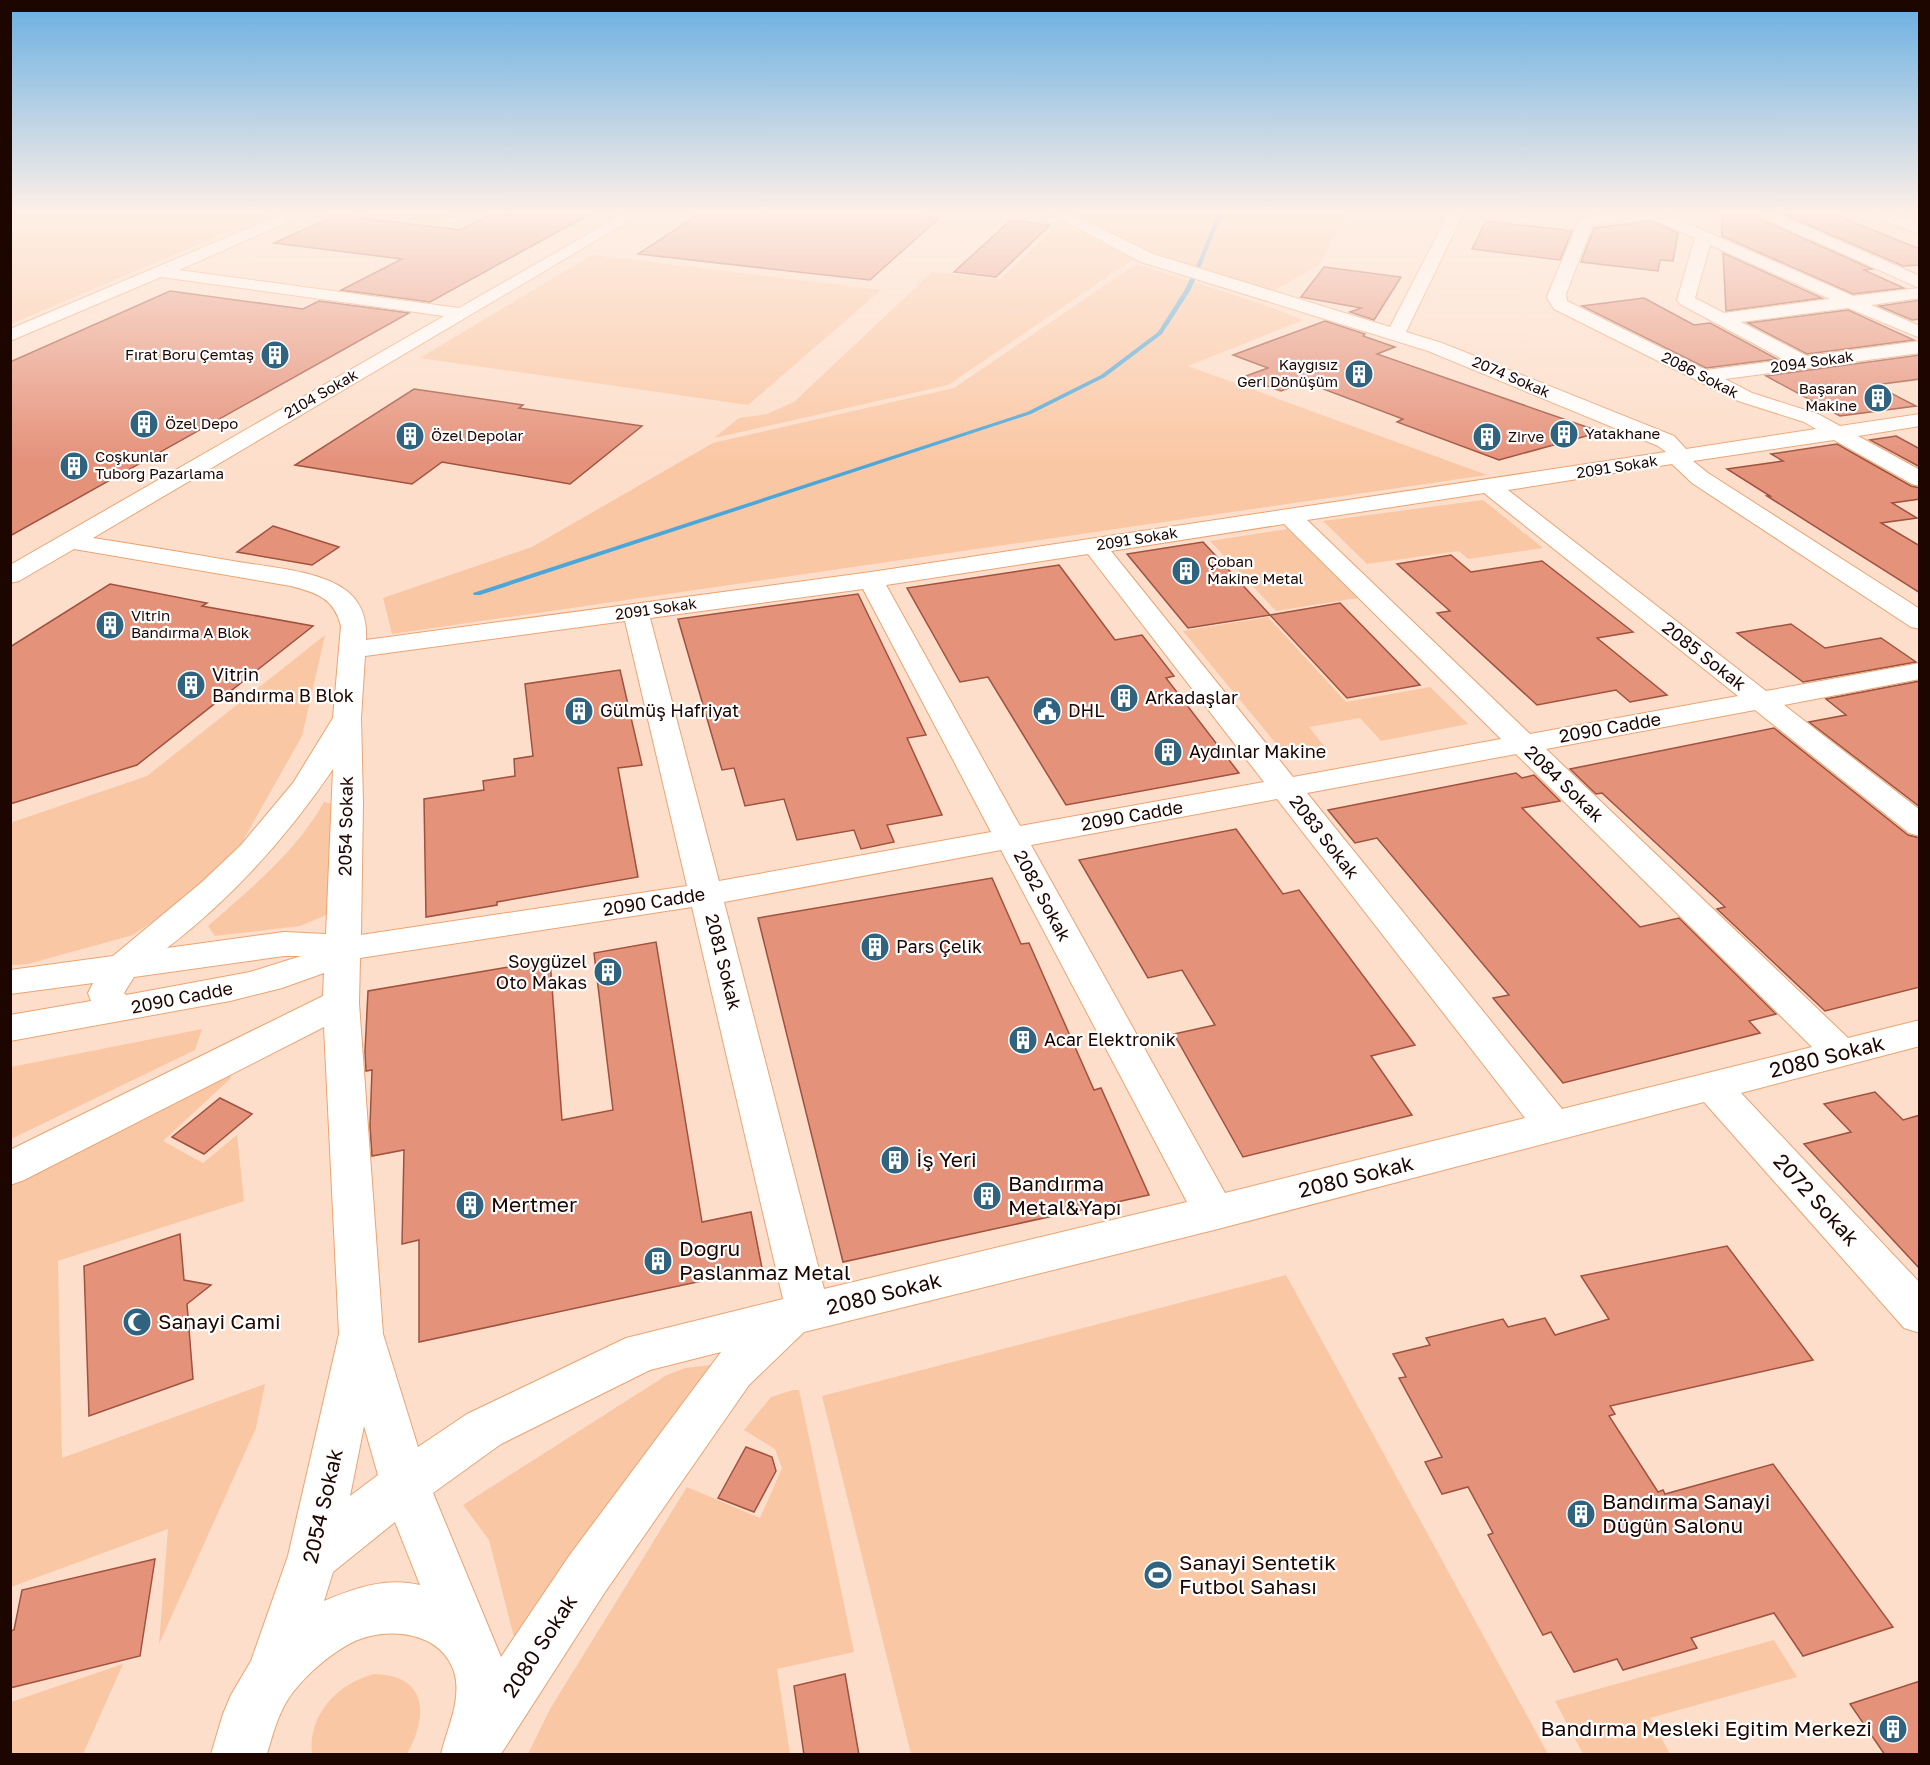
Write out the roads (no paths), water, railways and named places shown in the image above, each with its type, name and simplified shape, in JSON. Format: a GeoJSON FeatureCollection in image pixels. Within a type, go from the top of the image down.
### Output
{"type":"FeatureCollection","features":[{"type":"Feature","properties":{"kind":"street"},"geometry":{"type":"LineString","coordinates":[[10,336],[102,296]]}},
{"type":"Feature","properties":{"kind":"street"},"geometry":{"type":"LineString","coordinates":[[333,296],[459,314]]}},
{"type":"Feature","properties":{"kind":"street","name":"2104 Sokak"},"geometry":{"type":"LineString","coordinates":[[10,576],[490,296]]}},
{"type":"Feature","properties":{"kind":"street","name":"2074 Sokak"},"geometry":{"type":"LineString","coordinates":[[1271,296],[1458,355],[1658,438],[1672,445],[1678,458],[1700,478],[1920,621]]}},
{"type":"Feature","properties":{"kind":"street"},"geometry":{"type":"LineString","coordinates":[[1395,335],[1414,296]]}},
{"type":"Feature","properties":{"kind":"street","name":"2086 Sokak"},"geometry":{"type":"LineString","coordinates":[[1557,296],[1560,305],[1569,311],[1745,397],[1811,418],[1920,479]]}},
{"type":"Feature","properties":{"kind":"street"},"geometry":{"type":"LineString","coordinates":[[1687,296],[1686,300],[1719,319],[1805,363]]}},
{"type":"Feature","properties":{"kind":"street"},"geometry":{"type":"LineString","coordinates":[[1838,296],[1920,333]]}},
{"type":"Feature","properties":{"kind":"street"},"geometry":{"type":"LineString","coordinates":[[1719,319],[1900,296]]}},
{"type":"Feature","properties":{"kind":"street","name":"2094 Sokak"},"geometry":{"type":"LineString","coordinates":[[1705,376],[1920,347]]}},
{"type":"Feature","properties":{"kind":"street","name":"2091 Sokak"},"geometry":{"type":"LineString","coordinates":[[352,650],[870,580],[1288,514],[1678,458],[1920,420]]}},
{"type":"Feature","properties":{"kind":"street","name":"2085 Sokak"},"geometry":{"type":"LineString","coordinates":[[1489,486],[1920,826]]}},
{"type":"Feature","properties":{"kind":"street","name":"2084 Sokak"},"geometry":{"type":"LineString","coordinates":[[1288,514],[1841,1053]]}},
{"type":"Feature","properties":{"kind":"street","name":"2054 Sokak"},"geometry":{"type":"LineString","coordinates":[[71,541],[293,579],[322,587],[339,596],[352,613],[354,626],[347,718],[348,803],[341,1004],[361,1335],[405,1484],[482,1676],[482,1712],[470,1754]]}},
{"type":"Feature","properties":{"kind":"street","name":"2083 Sokak"},"geometry":{"type":"LineString","coordinates":[[1094,546],[1554,1126]]}},
{"type":"Feature","properties":{"kind":"street","name":"2082 Sokak"},"geometry":{"type":"LineString","coordinates":[[870,580],[1214,1213]]}},
{"type":"Feature","properties":{"kind":"street","name":"2081 Sokak"},"geometry":{"type":"LineString","coordinates":[[636,612],[707,894],[800,1315]]}},
{"type":"Feature","properties":{"kind":"street","name":"2090 Cadde"},"geometry":{"type":"LineString","coordinates":[[10,982],[284,944],[318,944],[343,949],[707,894],[1920,671]]}},
{"type":"Feature","properties":{"kind":"street"},"geometry":{"type":"LineString","coordinates":[[123,1009],[111,1003],[106,993],[110,981],[121,968],[171,928],[252,851],[310,781],[347,718]]}},
{"type":"Feature","properties":{"kind":"street","name":"2090 Cadde"},"geometry":{"type":"LineString","coordinates":[[11,1028],[123,1009],[286,976],[308,968],[343,949]]}},
{"type":"Feature","properties":{"kind":"street"},"geometry":{"type":"LineString","coordinates":[[10,1169],[341,1004]]}},
{"type":"Feature","properties":{"kind":"street","name":"2080 Sokak"},"geometry":{"type":"LineString","coordinates":[[313,1556],[405,1484],[484,1429],[642,1352],[1214,1213],[1841,1053],[1916,1039]]}},
{"type":"Feature","properties":{"kind":"street","name":"2072 Sokak"},"geometry":{"type":"LineString","coordinates":[[1712,1086],[1920,1314]]}},
{"type":"Feature","properties":{"kind":"street","name":"2080 Sokak"},"geometry":{"type":"LineString","coordinates":[[470,1754],[587,1574],[733,1371],[759,1344],[800,1315]]}},
{"type":"Feature","properties":{"kind":"street","name":"2054 Sokak"},"geometry":{"type":"LineString","coordinates":[[248,1724],[313,1556],[361,1335]]}},
{"type":"Feature","properties":{"kind":"street","name":"2054 Sokak"},"geometry":{"type":"LineString","coordinates":[[248,1724],[304,1642],[340,1620],[379,1608],[415,1608],[446,1621],[469,1645]]}},
{"type":"Feature","properties":{"kind":"waterway"},"geometry":{"type":"LineString","coordinates":[[477,593],[1029,413],[1103,376],[1160,333],[1184,296]]}},
{"type":"Feature","properties":{"kind":"place","name":"Fırat Boru Çemtaş"},"geometry":{"type":"Point","coordinates":[275,355]}},
{"type":"Feature","properties":{"kind":"place","name":"Kaygısız Geri Dönüşüm"},"geometry":{"type":"Point","coordinates":[1359,374]}},
{"type":"Feature","properties":{"kind":"place","name":"Başaran Makine"},"geometry":{"type":"Point","coordinates":[1878,398]}},
{"type":"Feature","properties":{"kind":"place","name":"Özel Depo"},"geometry":{"type":"Point","coordinates":[144,424]}},
{"type":"Feature","properties":{"kind":"place","name":"Yatakhane"},"geometry":{"type":"Point","coordinates":[1564,434]}},
{"type":"Feature","properties":{"kind":"place","name":"Özel Depolar"},"geometry":{"type":"Point","coordinates":[410,436]}},
{"type":"Feature","properties":{"kind":"place","name":"Zirve"},"geometry":{"type":"Point","coordinates":[1487,437]}},
{"type":"Feature","properties":{"kind":"place","name":"Coşkunlar Tuborg Pazarlama"},"geometry":{"type":"Point","coordinates":[74,466]}},
{"type":"Feature","properties":{"kind":"place","name":"Çoban Makine Metal"},"geometry":{"type":"Point","coordinates":[1186,571]}},
{"type":"Feature","properties":{"kind":"place","name":"Vitrin Bandırma A Blok"},"geometry":{"type":"Point","coordinates":[110,625]}},
{"type":"Feature","properties":{"kind":"place","name":"Vitrin Bandırma B Blok"},"geometry":{"type":"Point","coordinates":[191,685]}},
{"type":"Feature","properties":{"kind":"place","name":"Arkadaşlar"},"geometry":{"type":"Point","coordinates":[1124,698]}},
{"type":"Feature","properties":{"kind":"place","name":"Gülmüş Hafriyat"},"geometry":{"type":"Point","coordinates":[579,711]}},
{"type":"Feature","properties":{"kind":"place","name":"DHL"},"geometry":{"type":"Point","coordinates":[1047,711]}},
{"type":"Feature","properties":{"kind":"place","name":"Aydınlar Makine"},"geometry":{"type":"Point","coordinates":[1168,752]}},
{"type":"Feature","properties":{"kind":"place","name":"Pars Çelik"},"geometry":{"type":"Point","coordinates":[875,947]}},
{"type":"Feature","properties":{"kind":"place","name":"Soygüzel Oto Makas"},"geometry":{"type":"Point","coordinates":[608,972]}},
{"type":"Feature","properties":{"kind":"place","name":"Acar Elektronik"},"geometry":{"type":"Point","coordinates":[1023,1040]}},
{"type":"Feature","properties":{"kind":"place","name":"İş Yeri"},"geometry":{"type":"Point","coordinates":[895,1160]}},
{"type":"Feature","properties":{"kind":"place","name":"Bandırma Metal&Yapı"},"geometry":{"type":"Point","coordinates":[987,1196]}},
{"type":"Feature","properties":{"kind":"place","name":"Mertmer"},"geometry":{"type":"Point","coordinates":[470,1205]}},
{"type":"Feature","properties":{"kind":"place","name":"Doğru Paslanmaz Metal"},"geometry":{"type":"Point","coordinates":[658,1261]}},
{"type":"Feature","properties":{"kind":"place","name":"Sanayi Cami"},"geometry":{"type":"Point","coordinates":[137,1322]}},
{"type":"Feature","properties":{"kind":"place","name":"Bandırma Sanayi Düğün Salonu"},"geometry":{"type":"Point","coordinates":[1581,1514]}},
{"type":"Feature","properties":{"kind":"place","name":"Sanayi Sentetik Futbol Sahası"},"geometry":{"type":"Point","coordinates":[1158,1575]}},
{"type":"Feature","properties":{"kind":"place","name":"Bandırma Mesleki Eğitim Merkezi"},"geometry":{"type":"Point","coordinates":[1893,1729]}}]}
